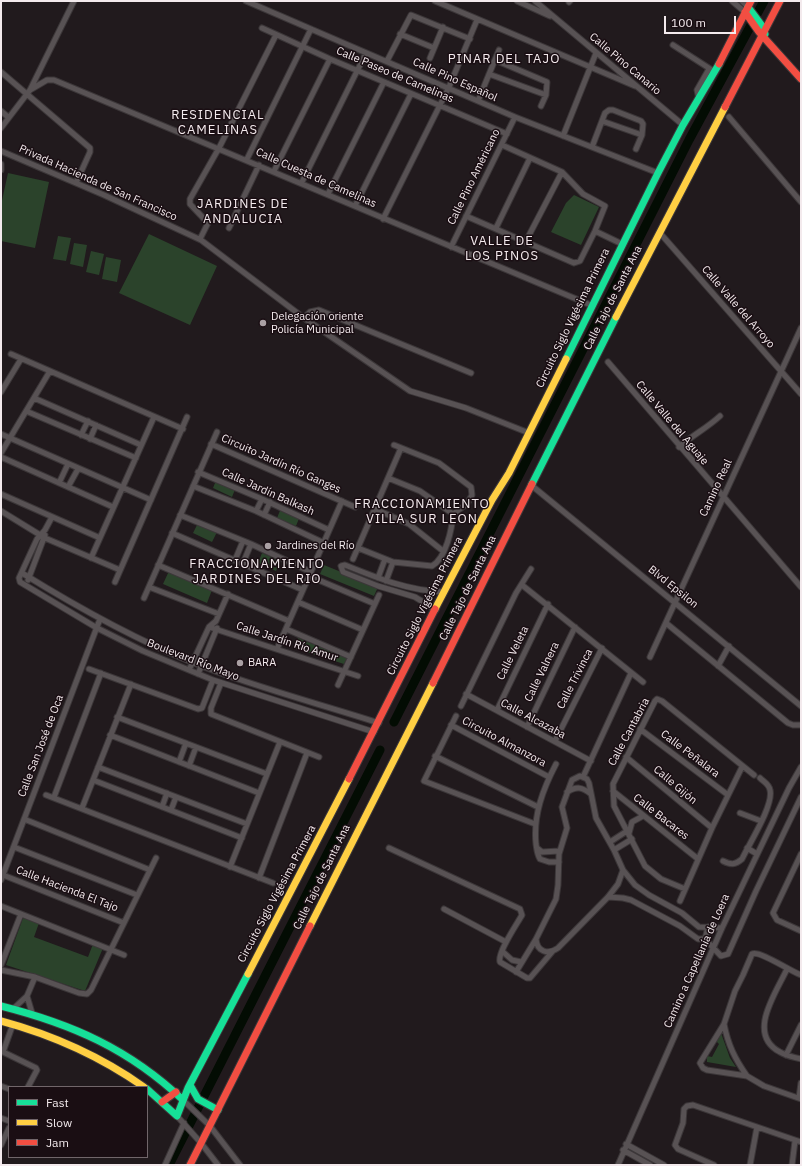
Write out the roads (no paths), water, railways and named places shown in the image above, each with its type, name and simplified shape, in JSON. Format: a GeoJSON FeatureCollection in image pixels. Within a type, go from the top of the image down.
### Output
{"type":"FeatureCollection","features":[{"type":"Feature","properties":{"kind":"main road","name":"Calle Tajo de Santa Ana"},"geometry":{"type":"LineString","coordinates":[[190,1165],[198,1140],[266,1017],[338,868],[424,701],[531,485],[780,1]]}},
{"type":"Feature","properties":{"kind":"main road"},"geometry":{"type":"LineString","coordinates":[[749,9],[763,32],[801,79]]}},
{"type":"Feature","properties":{"kind":"main road","name":"Circuito Siglo Vigésima Primera"},"geometry":{"type":"LineString","coordinates":[[177,1116],[189,1086],[379,723],[444,592],[529,433],[658,173],[683,125],[699,99],[712,71],[749,9]]}},
{"type":"Feature","properties":{"kind":"main road"},"geometry":{"type":"LineString","coordinates":[[1,1006],[32,1013],[109,1044],[130,1056],[174,1090],[183,1100]]}},
{"type":"Feature","properties":{"kind":"main road"},"geometry":{"type":"LineString","coordinates":[[1,1021],[39,1031],[86,1051],[142,1086]]}},
{"type":"Feature","properties":{"kind":"main road"},"geometry":{"type":"LineString","coordinates":[[162,1102],[174,1090],[189,1086],[198,1099],[215,1108]]}},
{"type":"Feature","properties":{"kind":"main road"},"geometry":{"type":"LineString","coordinates":[[148,1090],[177,1116]]}},
{"type":"Feature","properties":{"kind":"street"},"geometry":{"type":"LineString","coordinates":[[1,128],[5,119],[28,91],[74,1]]}},
{"type":"Feature","properties":{"kind":"street","name":"Calle Pino Español"},"geometry":{"type":"LineString","coordinates":[[246,1],[449,87],[515,117],[658,173]]}},
{"type":"Feature","properties":{"kind":"street"},"geometry":{"type":"LineString","coordinates":[[435,1],[635,86]]}},
{"type":"Feature","properties":{"kind":"street"},"geometry":{"type":"LineString","coordinates":[[517,1],[554,18]]}},
{"type":"Feature","properties":{"kind":"street"},"geometry":{"type":"LineString","coordinates":[[535,1],[554,18]]}},
{"type":"Feature","properties":{"kind":"street"},"geometry":{"type":"LineString","coordinates":[[732,1],[749,9]]}},
{"type":"Feature","properties":{"kind":"street"},"geometry":{"type":"LineString","coordinates":[[742,1],[749,9]]}},
{"type":"Feature","properties":{"kind":"street"},"geometry":{"type":"LineString","coordinates":[[387,61],[409,16],[413,15],[470,39]]}},
{"type":"Feature","properties":{"kind":"street","name":"Calle Pino Canario"},"geometry":{"type":"LineString","coordinates":[[554,18],[683,125]]}},
{"type":"Feature","properties":{"kind":"street"},"geometry":{"type":"LineString","coordinates":[[383,219],[439,104],[449,87],[477,20]]}},
{"type":"Feature","properties":{"kind":"street"},"geometry":{"type":"LineString","coordinates":[[430,58],[443,27]]}},
{"type":"Feature","properties":{"kind":"street","name":"Calle Paseo de Camelinas"},"geometry":{"type":"LineString","coordinates":[[262,28],[330,59],[507,134]]}},
{"type":"Feature","properties":{"kind":"street"},"geometry":{"type":"LineString","coordinates":[[247,159],[311,29]]}},
{"type":"Feature","properties":{"kind":"street"},"geometry":{"type":"LineString","coordinates":[[400,34],[434,48]]}},
{"type":"Feature","properties":{"kind":"street"},"geometry":{"type":"LineString","coordinates":[[200,239],[208,223],[190,204],[190,200],[219,148],[276,35]]}},
{"type":"Feature","properties":{"kind":"street"},"geometry":{"type":"LineString","coordinates":[[673,45],[712,71]]}},
{"type":"Feature","properties":{"kind":"street"},"geometry":{"type":"LineString","coordinates":[[478,101],[499,50]]}},
{"type":"Feature","properties":{"kind":"street"},"geometry":{"type":"LineString","coordinates":[[302,182],[366,53]]}},
{"type":"Feature","properties":{"kind":"street"},"geometry":{"type":"LineString","coordinates":[[563,136],[596,53]]}},
{"type":"Feature","properties":{"kind":"street"},"geometry":{"type":"LineString","coordinates":[[274,171],[330,59]]}},
{"type":"Feature","properties":{"kind":"street"},"geometry":{"type":"LineString","coordinates":[[495,60],[545,81],[548,86],[541,106]]}},
{"type":"Feature","properties":{"kind":"street"},"geometry":{"type":"LineString","coordinates":[[1,72],[28,91],[90,148],[90,152],[76,183]]}},
{"type":"Feature","properties":{"kind":"street"},"geometry":{"type":"LineString","coordinates":[[489,74],[546,95]]}},
{"type":"Feature","properties":{"kind":"street","name":"Calle Cuesta de Camelinas"},"geometry":{"type":"LineString","coordinates":[[28,91],[47,80],[54,80],[302,182],[383,219],[593,306]]}},
{"type":"Feature","properties":{"kind":"street"},"geometry":{"type":"LineString","coordinates":[[328,194],[384,82]]}},
{"type":"Feature","properties":{"kind":"street"},"geometry":{"type":"LineString","coordinates":[[355,206],[411,94]]}},
{"type":"Feature","properties":{"kind":"street"},"geometry":{"type":"LineString","coordinates":[[592,147],[605,113],[609,110],[613,110],[641,121],[643,124],[642,135],[636,149]]}},
{"type":"Feature","properties":{"kind":"street"},"geometry":{"type":"LineString","coordinates":[[1,111],[5,119]]}},
{"type":"Feature","properties":{"kind":"street","name":"Calle Pino Américano"},"geometry":{"type":"LineString","coordinates":[[451,247],[515,117]]}},
{"type":"Feature","properties":{"kind":"street"},"geometry":{"type":"LineString","coordinates":[[729,117],[801,202]]}},
{"type":"Feature","properties":{"kind":"street"},"geometry":{"type":"LineString","coordinates":[[602,121],[642,135]]}},
{"type":"Feature","properties":{"kind":"street"},"geometry":{"type":"LineString","coordinates":[[466,216],[574,263],[578,262],[595,231],[605,206],[583,194],[562,172],[502,145]]}},
{"type":"Feature","properties":{"kind":"street","name":"Privada Hacienda de San Francisco"},"geometry":{"type":"LineString","coordinates":[[1,151],[200,239],[304,318],[410,391],[466,408],[529,433]]}},
{"type":"Feature","properties":{"kind":"street"},"geometry":{"type":"LineString","coordinates":[[496,228],[530,158]]}},
{"type":"Feature","properties":{"kind":"street"},"geometry":{"type":"LineString","coordinates":[[1,164],[1,170]]}},
{"type":"Feature","properties":{"kind":"street"},"geometry":{"type":"LineString","coordinates":[[229,228],[259,165]]}},
{"type":"Feature","properties":{"kind":"street"},"geometry":{"type":"LineString","coordinates":[[526,241],[562,172]]}},
{"type":"Feature","properties":{"kind":"street"},"geometry":{"type":"LineString","coordinates":[[595,231],[622,244]]}},
{"type":"Feature","properties":{"kind":"street","name":"Calle Valle del Arroyo"},"geometry":{"type":"LineString","coordinates":[[660,233],[801,394]]}},
{"type":"Feature","properties":{"kind":"street"},"geometry":{"type":"LineString","coordinates":[[304,318],[310,312],[319,310],[471,373]]}},
{"type":"Feature","properties":{"kind":"street","name":"Camino Real"},"geometry":{"type":"LineString","coordinates":[[650,657],[801,328]]}},
{"type":"Feature","properties":{"kind":"street"},"geometry":{"type":"LineString","coordinates":[[11,354],[154,417],[183,428]]}},
{"type":"Feature","properties":{"kind":"street"},"geometry":{"type":"LineString","coordinates":[[1,392],[21,358]]}},
{"type":"Feature","properties":{"kind":"street","name":"Calle Valle del Aguaje"},"geometry":{"type":"LineString","coordinates":[[608,362],[722,498],[801,587]]}},
{"type":"Feature","properties":{"kind":"street"},"geometry":{"type":"LineString","coordinates":[[1,452],[50,371]]}},
{"type":"Feature","properties":{"kind":"street"},"geometry":{"type":"LineString","coordinates":[[34,398],[141,445]]}},
{"type":"Feature","properties":{"kind":"street"},"geometry":{"type":"LineString","coordinates":[[26,411],[136,458]]}},
{"type":"Feature","properties":{"kind":"street"},"geometry":{"type":"LineString","coordinates":[[679,447],[694,435],[703,431],[720,416]]}},
{"type":"Feature","properties":{"kind":"street"},"geometry":{"type":"LineString","coordinates":[[91,558],[154,417]]}},
{"type":"Feature","properties":{"kind":"street"},"geometry":{"type":"LineString","coordinates":[[115,582],[188,417]]}},
{"type":"Feature","properties":{"kind":"street"},"geometry":{"type":"LineString","coordinates":[[81,435],[88,421]]}},
{"type":"Feature","properties":{"kind":"street"},"geometry":{"type":"LineString","coordinates":[[90,439],[96,425]]}},
{"type":"Feature","properties":{"kind":"street","name":"Circuito Jardín Río Ganges"},"geometry":{"type":"LineString","coordinates":[[144,598],[198,472],[217,432]]}},
{"type":"Feature","properties":{"kind":"street"},"geometry":{"type":"LineString","coordinates":[[1,434],[151,500]]}},
{"type":"Feature","properties":{"kind":"street","name":"Circuito Jardín Río Ganges"},"geometry":{"type":"LineString","coordinates":[[211,444],[355,507]]}},
{"type":"Feature","properties":{"kind":"street"},"geometry":{"type":"LineString","coordinates":[[358,548],[393,562],[432,566],[438,562],[451,533],[452,514],[469,501],[472,495],[472,489],[446,468],[394,445]]}},
{"type":"Feature","properties":{"kind":"street"},"geometry":{"type":"LineString","coordinates":[[353,559],[401,448]]}},
{"type":"Feature","properties":{"kind":"street"},"geometry":{"type":"LineString","coordinates":[[1,457],[113,507]]}},
{"type":"Feature","properties":{"kind":"street"},"geometry":{"type":"LineString","coordinates":[[59,483],[68,464]]}},
{"type":"Feature","properties":{"kind":"street"},"geometry":{"type":"LineString","coordinates":[[68,487],[78,468]]}},
{"type":"Feature","properties":{"kind":"street","name":"Calle Jardín Balkash"},"geometry":{"type":"LineString","coordinates":[[198,472],[270,502],[329,530]]}},
{"type":"Feature","properties":{"kind":"street"},"geometry":{"type":"LineString","coordinates":[[388,478],[420,491],[452,514]]}},
{"type":"Feature","properties":{"kind":"street","name":"Blvd Epsilon"},"geometry":{"type":"LineString","coordinates":[[531,485],[675,601],[801,706]]}},
{"type":"Feature","properties":{"kind":"street","name":"Calle Jardín Balkash"},"geometry":{"type":"LineString","coordinates":[[193,486],[256,511],[324,543]]}},
{"type":"Feature","properties":{"kind":"street"},"geometry":{"type":"LineString","coordinates":[[1,494],[100,538]]}},
{"type":"Feature","properties":{"kind":"street"},"geometry":{"type":"LineString","coordinates":[[256,511],[262,499]]}},
{"type":"Feature","properties":{"kind":"street","name":"Circuito Jardín Río Ganges"},"geometry":{"type":"LineString","coordinates":[[277,650],[342,501]]}},
{"type":"Feature","properties":{"kind":"street"},"geometry":{"type":"LineString","coordinates":[[264,515],[270,502]]}},
{"type":"Feature","properties":{"kind":"street"},"geometry":{"type":"LineString","coordinates":[[375,509],[409,524],[443,551]]}},
{"type":"Feature","properties":{"kind":"street"},"geometry":{"type":"LineString","coordinates":[[1,511],[43,536],[120,570]]}},
{"type":"Feature","properties":{"kind":"street"},"geometry":{"type":"LineString","coordinates":[[180,515],[251,544],[310,574],[375,604]]}},
{"type":"Feature","properties":{"kind":"street"},"geometry":{"type":"LineString","coordinates":[[26,585],[30,578],[45,530],[52,516]]}},
{"type":"Feature","properties":{"kind":"street"},"geometry":{"type":"LineString","coordinates":[[172,533],[303,590]]}},
{"type":"Feature","properties":{"kind":"street"},"geometry":{"type":"LineString","coordinates":[[20,576],[43,536]]}},
{"type":"Feature","properties":{"kind":"street"},"geometry":{"type":"LineString","coordinates":[[235,560],[243,541]]}},
{"type":"Feature","properties":{"kind":"street"},"geometry":{"type":"LineString","coordinates":[[243,564],[251,544]]}},
{"type":"Feature","properties":{"kind":"street"},"geometry":{"type":"LineString","coordinates":[[378,578],[385,559]]}},
{"type":"Feature","properties":{"kind":"street"},"geometry":{"type":"LineString","coordinates":[[386,581],[393,562]]}},
{"type":"Feature","properties":{"kind":"street"},"geometry":{"type":"LineString","coordinates":[[158,564],[289,621]]}},
{"type":"Feature","properties":{"kind":"street"},"geometry":{"type":"LineString","coordinates":[[436,610],[415,597],[378,586],[343,572],[341,566],[345,565],[386,581],[416,590],[444,592]]}},
{"type":"Feature","properties":{"kind":"street"},"geometry":{"type":"LineString","coordinates":[[461,706],[516,593],[531,569]]}},
{"type":"Feature","properties":{"kind":"street","name":"Boulevard Río Mayo"},"geometry":{"type":"LineString","coordinates":[[374,732],[213,680],[143,651],[96,628],[20,582],[20,576],[30,578],[100,619],[144,641],[201,666],[379,723]]}},
{"type":"Feature","properties":{"kind":"street"},"geometry":{"type":"LineString","coordinates":[[522,584],[643,682]]}},
{"type":"Feature","properties":{"kind":"street"},"geometry":{"type":"LineString","coordinates":[[149,587],[219,614]]}},
{"type":"Feature","properties":{"kind":"street"},"geometry":{"type":"LineString","coordinates":[[415,597],[416,590]]}},
{"type":"Feature","properties":{"kind":"street"},"geometry":{"type":"LineString","coordinates":[[189,670],[209,627],[216,621],[228,594]]}},
{"type":"Feature","properties":{"kind":"street"},"geometry":{"type":"LineString","coordinates":[[338,685],[379,595]]}},
{"type":"Feature","properties":{"kind":"street"},"geometry":{"type":"LineString","coordinates":[[298,602],[363,630]]}},
{"type":"Feature","properties":{"kind":"street","name":"Calle Veleta"},"geometry":{"type":"LineString","coordinates":[[496,710],[548,604]]}},
{"type":"Feature","properties":{"kind":"street","name":"Calle San José de Oca"},"geometry":{"type":"LineString","coordinates":[[2,878],[100,619]]}},
{"type":"Feature","properties":{"kind":"street"},"geometry":{"type":"LineString","coordinates":[[198,674],[217,630],[216,621]]}},
{"type":"Feature","properties":{"kind":"street"},"geometry":{"type":"LineString","coordinates":[[666,623],[774,711],[793,725],[801,725]]}},
{"type":"Feature","properties":{"kind":"street","name":"Calle Jardín Río Amur"},"geometry":{"type":"LineString","coordinates":[[209,627],[358,676]]}},
{"type":"Feature","properties":{"kind":"street","name":"Calle Valnera"},"geometry":{"type":"LineString","coordinates":[[527,727],[575,627]]}},
{"type":"Feature","properties":{"kind":"street"},"geometry":{"type":"LineString","coordinates":[[286,629],[351,657]]}},
{"type":"Feature","properties":{"kind":"street"},"geometry":{"type":"LineString","coordinates":[[718,666],[729,646]]}},
{"type":"Feature","properties":{"kind":"street","name":"Calle Trivinca"},"geometry":{"type":"LineString","coordinates":[[555,741],[602,648]]}},
{"type":"Feature","properties":{"kind":"street"},"geometry":{"type":"LineString","coordinates":[[89,668],[198,709],[202,708],[213,680]]}},
{"type":"Feature","properties":{"kind":"street"},"geometry":{"type":"LineString","coordinates":[[583,777],[631,672]]}},
{"type":"Feature","properties":{"kind":"street"},"geometry":{"type":"LineString","coordinates":[[54,797],[101,673]]}},
{"type":"Feature","properties":{"kind":"street"},"geometry":{"type":"LineString","coordinates":[[221,682],[211,708],[211,714],[319,757]]}},
{"type":"Feature","properties":{"kind":"street"},"geometry":{"type":"LineString","coordinates":[[82,808],[130,684]]}},
{"type":"Feature","properties":{"kind":"street","name":"Calle Alcazaba"},"geometry":{"type":"LineString","coordinates":[[466,694],[591,760]]}},
{"type":"Feature","properties":{"kind":"street","name":"Calle Cantabria"},"geometry":{"type":"LineString","coordinates":[[612,792],[613,784],[640,728],[655,701],[659,699],[742,767],[754,775]]}},
{"type":"Feature","properties":{"kind":"street","name":"Circuito Almanzora"},"geometry":{"type":"LineString","coordinates":[[456,716],[424,781],[535,824]]}},
{"type":"Feature","properties":{"kind":"street"},"geometry":{"type":"LineString","coordinates":[[117,717],[267,774]]}},
{"type":"Feature","properties":{"kind":"street","name":"Circuito Almanzora"},"geometry":{"type":"LineString","coordinates":[[451,725],[549,777]]}},
{"type":"Feature","properties":{"kind":"street","name":"Calle Peñalara"},"geometry":{"type":"LineString","coordinates":[[640,728],[728,795]]}},
{"type":"Feature","properties":{"kind":"street"},"geometry":{"type":"LineString","coordinates":[[110,735],[259,793]]}},
{"type":"Feature","properties":{"kind":"street"},"geometry":{"type":"LineString","coordinates":[[230,867],[280,742]]}},
{"type":"Feature","properties":{"kind":"street"},"geometry":{"type":"LineString","coordinates":[[179,762],[186,744]]}},
{"type":"Feature","properties":{"kind":"street"},"geometry":{"type":"LineString","coordinates":[[188,766],[196,747]]}},
{"type":"Feature","properties":{"kind":"street"},"geometry":{"type":"LineString","coordinates":[[259,878],[307,752]]}},
{"type":"Feature","properties":{"kind":"street"},"geometry":{"type":"LineString","coordinates":[[435,756],[538,807]]}},
{"type":"Feature","properties":{"kind":"street","name":"Calle Gijón"},"geometry":{"type":"LineString","coordinates":[[626,757],[712,828]]}},
{"type":"Feature","properties":{"kind":"street","name":"Circuito Almanzora"},"geometry":{"type":"LineString","coordinates":[[537,848],[535,824],[538,807],[549,777],[556,764]]}},
{"type":"Feature","properties":{"kind":"street"},"geometry":{"type":"LineString","coordinates":[[98,767],[247,824]]}},
{"type":"Feature","properties":{"kind":"street"},"geometry":{"type":"LineString","coordinates":[[680,901],[712,828],[742,767]]}},
{"type":"Feature","properties":{"kind":"street","name":"Camino a Capellanía de Loera"},"geometry":{"type":"LineString","coordinates":[[618,1165],[623,1150],[722,928],[789,788],[801,767]]}},
{"type":"Feature","properties":{"kind":"street"},"geometry":{"type":"LineString","coordinates":[[516,972],[536,939],[556,899],[559,851],[566,828],[562,807],[572,780],[583,777]]}},
{"type":"Feature","properties":{"kind":"street"},"geometry":{"type":"LineString","coordinates":[[583,777],[589,783],[596,818],[610,842],[623,870],[635,885],[649,895],[682,913],[699,927],[722,928]]}},
{"type":"Feature","properties":{"kind":"street"},"geometry":{"type":"LineString","coordinates":[[723,862],[736,864],[742,859],[761,821],[770,800],[770,789],[767,783],[760,778]]}},
{"type":"Feature","properties":{"kind":"street"},"geometry":{"type":"LineString","coordinates":[[93,780],[242,838]]}},
{"type":"Feature","properties":{"kind":"street"},"geometry":{"type":"LineString","coordinates":[[567,792],[574,788],[579,788],[591,794]]}},
{"type":"Feature","properties":{"kind":"street"},"geometry":{"type":"LineString","coordinates":[[612,792],[614,806],[648,870],[661,879],[685,890]]}},
{"type":"Feature","properties":{"kind":"street","name":"Calle Bacares"},"geometry":{"type":"LineString","coordinates":[[612,792],[698,859]]}},
{"type":"Feature","properties":{"kind":"street"},"geometry":{"type":"LineString","coordinates":[[162,806],[167,793]]}},
{"type":"Feature","properties":{"kind":"street"},"geometry":{"type":"LineString","coordinates":[[46,794],[273,883]]}},
{"type":"Feature","properties":{"kind":"street"},"geometry":{"type":"LineString","coordinates":[[171,810],[176,797]]}},
{"type":"Feature","properties":{"kind":"street"},"geometry":{"type":"LineString","coordinates":[[608,897],[631,900],[680,926],[698,938],[705,940],[721,956],[728,954],[801,797]]}},
{"type":"Feature","properties":{"kind":"street"},"geometry":{"type":"LineString","coordinates":[[740,813],[761,821]]}},
{"type":"Feature","properties":{"kind":"street"},"geometry":{"type":"LineString","coordinates":[[614,850],[629,835],[632,822],[643,816]]}},
{"type":"Feature","properties":{"kind":"street"},"geometry":{"type":"LineString","coordinates":[[24,820],[150,870]]}},
{"type":"Feature","properties":{"kind":"street"},"geometry":{"type":"LineString","coordinates":[[610,842],[629,835]]}},
{"type":"Feature","properties":{"kind":"street"},"geometry":{"type":"LineString","coordinates":[[14,847],[137,895]]}},
{"type":"Feature","properties":{"kind":"street"},"geometry":{"type":"LineString","coordinates":[[389,848],[520,909],[522,915],[506,942],[499,958],[500,962],[516,972],[530,978],[552,952],[608,897],[618,884],[623,870]]}},
{"type":"Feature","properties":{"kind":"street"},"geometry":{"type":"LineString","coordinates":[[537,848],[542,852],[559,851]]}},
{"type":"Feature","properties":{"kind":"street"},"geometry":{"type":"LineString","coordinates":[[537,848],[537,853],[540,859],[559,862]]}},
{"type":"Feature","properties":{"kind":"street"},"geometry":{"type":"LineString","coordinates":[[747,848],[758,854]]}},
{"type":"Feature","properties":{"kind":"street"},"geometry":{"type":"LineString","coordinates":[[801,854],[773,913],[777,920],[801,931]]}},
{"type":"Feature","properties":{"kind":"street"},"geometry":{"type":"LineString","coordinates":[[1,970],[35,977],[79,993],[87,994],[91,990],[156,858]]}},
{"type":"Feature","properties":{"kind":"street","name":"Calle Hacienda El Tajo"},"geometry":{"type":"LineString","coordinates":[[2,878],[124,922]]}},
{"type":"Feature","properties":{"kind":"street"},"geometry":{"type":"LineString","coordinates":[[1,906],[124,955]]}},
{"type":"Feature","properties":{"kind":"street"},"geometry":{"type":"LineString","coordinates":[[444,909],[506,942]]}},
{"type":"Feature","properties":{"kind":"street"},"geometry":{"type":"LineString","coordinates":[[1,965],[21,914]]}},
{"type":"Feature","properties":{"kind":"street"},"geometry":{"type":"LineString","coordinates":[[705,940],[708,927]]}},
{"type":"Feature","properties":{"kind":"street"},"geometry":{"type":"LineString","coordinates":[[536,939],[538,947],[543,951],[552,952]]}},
{"type":"Feature","properties":{"kind":"street"},"geometry":{"type":"LineString","coordinates":[[502,951],[512,960],[521,962]]}},
{"type":"Feature","properties":{"kind":"street"},"geometry":{"type":"LineString","coordinates":[[801,975],[787,969],[762,954],[756,952],[752,954],[735,991],[724,1024],[703,1056],[701,1066],[707,1070],[747,1076],[764,1086],[800,1098],[801,1083]]}},
{"type":"Feature","properties":{"kind":"street"},"geometry":{"type":"LineString","coordinates":[[787,969],[764,1020],[763,1026],[769,1044],[786,1055],[801,1059]]}},
{"type":"Feature","properties":{"kind":"street"},"geometry":{"type":"LineString","coordinates":[[13,1008],[27,996],[35,977]]}},
{"type":"Feature","properties":{"kind":"street"},"geometry":{"type":"LineString","coordinates":[[27,996],[32,1013]]}},
{"type":"Feature","properties":{"kind":"street"},"geometry":{"type":"LineString","coordinates":[[13,1024],[2,1052],[36,1068],[37,1070],[29,1086]]}},
{"type":"Feature","properties":{"kind":"street"},"geometry":{"type":"LineString","coordinates":[[724,1024],[730,1048],[747,1076]]}},
{"type":"Feature","properties":{"kind":"street"},"geometry":{"type":"LineString","coordinates":[[786,1055],[801,1025]]}},
{"type":"Feature","properties":{"kind":"street"},"geometry":{"type":"LineString","coordinates":[[183,1100],[207,1124],[240,1165]]}},
{"type":"Feature","properties":{"kind":"street"},"geometry":{"type":"LineString","coordinates":[[714,1165],[678,1148],[675,1145],[683,1123],[686,1107],[693,1106],[757,1126],[801,1142]]}},
{"type":"Feature","properties":{"kind":"street"},"geometry":{"type":"LineString","coordinates":[[177,1116],[218,1165]]}},
{"type":"Feature","properties":{"kind":"street"},"geometry":{"type":"LineString","coordinates":[[165,1165],[185,1125]]}},
{"type":"Feature","properties":{"kind":"street"},"geometry":{"type":"LineString","coordinates":[[750,1165],[757,1126]]}},
{"type":"Feature","properties":{"kind":"street"},"geometry":{"type":"LineString","coordinates":[[1,1145],[8,1130]]}},
{"type":"Feature","properties":{"kind":"street"},"geometry":{"type":"LineString","coordinates":[[792,1165],[795,1140]]}},
{"type":"Feature","properties":{"kind":"street"},"geometry":{"type":"LineString","coordinates":[[626,1144],[664,1165]]}},
{"type":"Feature","properties":{"kind":"street"},"geometry":{"type":"LineString","coordinates":[[623,1150],[650,1165]]}},
{"type":"Feature","properties":{"kind":"waterway"},"geometry":{"type":"LineString","coordinates":[[394,722],[689,140],[764,1]]}},
{"type":"Feature","properties":{"kind":"waterway"},"geometry":{"type":"LineString","coordinates":[[169,1165],[380,750]]}},
{"type":"Feature","properties":{"kind":"place","name":"Delegación oriente Policía Municipal"},"geometry":{"type":"Point","coordinates":[263,323]}},
{"type":"Feature","properties":{"kind":"place","name":"Jardines del Río"},"geometry":{"type":"Point","coordinates":[268,546]}},
{"type":"Feature","properties":{"kind":"place","name":"BARA"},"geometry":{"type":"Point","coordinates":[240,663]}},
{"type":"Feature","properties":{"kind":"district","name":"PINAR DEL TAJO"},"geometry":{"type":"Point","coordinates":[504,59]}},
{"type":"Feature","properties":{"kind":"district","name":"RESIDENCIAL CAMELINAS"},"geometry":{"type":"Point","coordinates":[218,122]}},
{"type":"Feature","properties":{"kind":"district","name":"JARDINES DE ANDALUCIA"},"geometry":{"type":"Point","coordinates":[243,212]}},
{"type":"Feature","properties":{"kind":"district","name":"VALLE DE LOS PINOS"},"geometry":{"type":"Point","coordinates":[502,248]}},
{"type":"Feature","properties":{"kind":"district","name":"FRACCIONAMIENTO VILLA SUR LEON"},"geometry":{"type":"Point","coordinates":[422,512]}},
{"type":"Feature","properties":{"kind":"district","name":"FRACCIONAMIENTO JARDINES DEL RIO"},"geometry":{"type":"Point","coordinates":[257,572]}}]}
